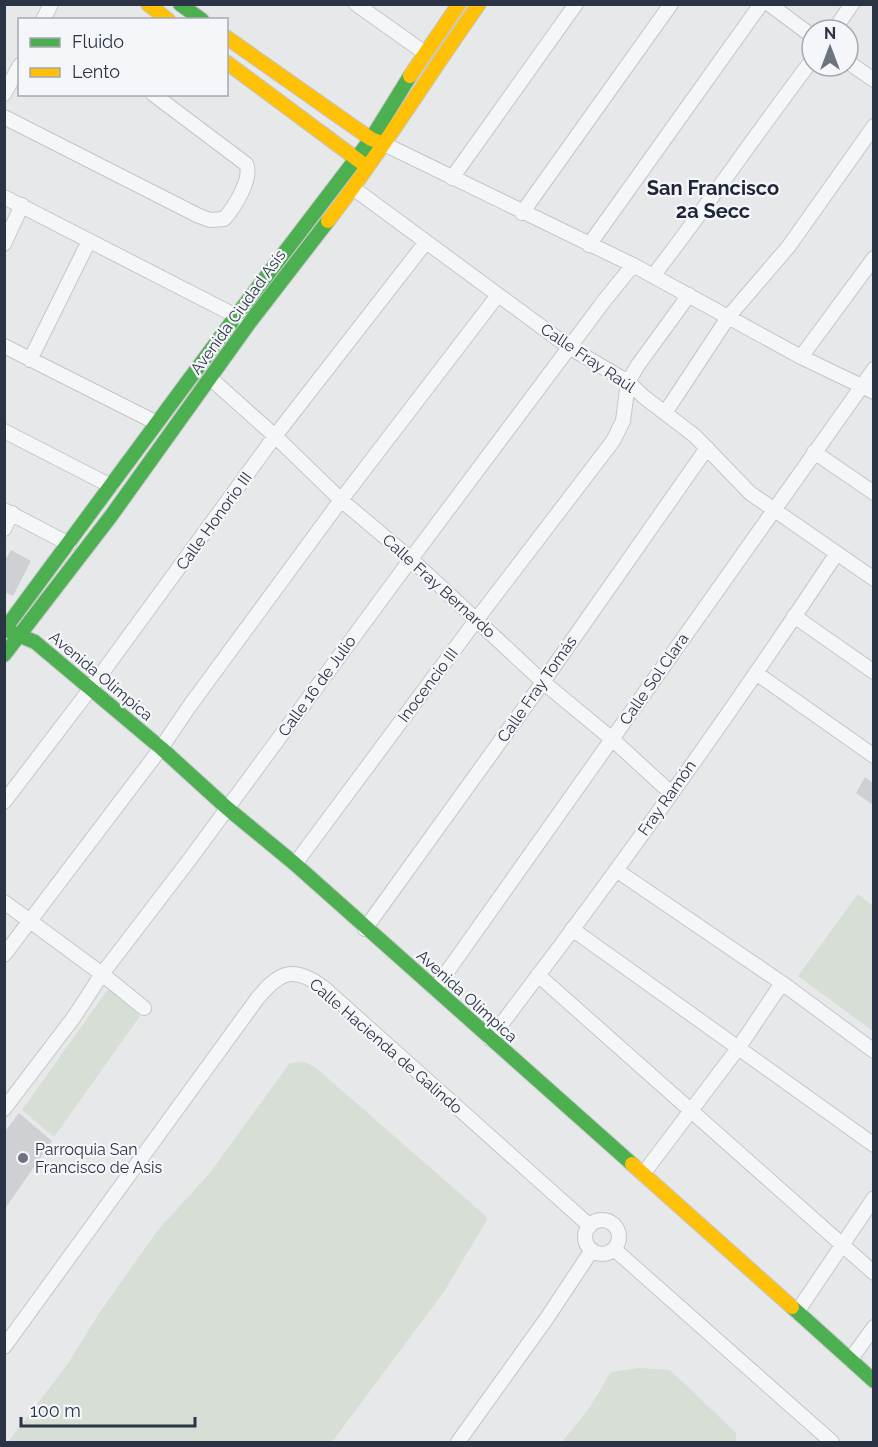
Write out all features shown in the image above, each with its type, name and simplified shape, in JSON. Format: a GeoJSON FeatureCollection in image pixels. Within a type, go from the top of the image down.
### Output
{"type":"FeatureCollection","features":[{"type":"Feature","properties":{"kind":"street"},"geometry":{"type":"LineString","coordinates":[[148,4],[166,18]]}},
{"type":"Feature","properties":{"kind":"street"},"geometry":{"type":"LineString","coordinates":[[180,4],[199,18]]}},
{"type":"Feature","properties":{"kind":"street"},"geometry":{"type":"LineString","coordinates":[[356,4],[425,53]]}},
{"type":"Feature","properties":{"kind":"street","name":"Avenida Ciudad Asís"},"geometry":{"type":"LineString","coordinates":[[378,141],[425,53],[459,4]]}},
{"type":"Feature","properties":{"kind":"street","name":"Avenida Ciudad Asís"},"geometry":{"type":"LineString","coordinates":[[10,615],[69,544],[236,316],[362,163],[479,4]]}},
{"type":"Feature","properties":{"kind":"street"},"geometry":{"type":"LineString","coordinates":[[452,178],[576,4]]}},
{"type":"Feature","properties":{"kind":"street"},"geometry":{"type":"LineString","coordinates":[[522,213],[671,4]]}},
{"type":"Feature","properties":{"kind":"street"},"geometry":{"type":"LineString","coordinates":[[589,245],[761,4]]}},
{"type":"Feature","properties":{"kind":"street"},"geometry":{"type":"LineString","coordinates":[[769,4],[800,27]]}},
{"type":"Feature","properties":{"kind":"street"},"geometry":{"type":"LineString","coordinates":[[842,18],[852,4]]}},
{"type":"Feature","properties":{"kind":"street"},"geometry":{"type":"LineString","coordinates":[[228,38],[378,141],[633,265],[801,357],[873,392]]}},
{"type":"Feature","properties":{"kind":"street"},"geometry":{"type":"LineString","coordinates":[[228,63],[362,163]]}},
{"type":"Feature","properties":{"kind":"street"},"geometry":{"type":"LineString","coordinates":[[4,94],[18,69]]}},
{"type":"Feature","properties":{"kind":"street"},"geometry":{"type":"LineString","coordinates":[[860,71],[873,80]]}},
{"type":"Feature","properties":{"kind":"street"},"geometry":{"type":"LineString","coordinates":[[653,276],[695,222],[750,142],[800,76]]}},
{"type":"Feature","properties":{"kind":"street"},"geometry":{"type":"LineString","coordinates":[[4,117],[199,216],[210,220],[224,219],[246,182],[248,169],[246,164],[156,96]]}},
{"type":"Feature","properties":{"kind":"street"},"geometry":{"type":"LineString","coordinates":[[665,413],[729,316],[789,246],[873,126]]}},
{"type":"Feature","properties":{"kind":"street","name":"Avenida Ciudad Asís"},"geometry":{"type":"LineString","coordinates":[[4,655],[12,630],[111,516],[250,322],[352,188],[362,163]]}},
{"type":"Feature","properties":{"kind":"street","name":"Calle Fray Raúl"},"geometry":{"type":"LineString","coordinates":[[352,188],[569,347],[628,382],[695,436],[750,493],[873,579]]}},
{"type":"Feature","properties":{"kind":"street"},"geometry":{"type":"LineString","coordinates":[[4,197],[250,322]]}},
{"type":"Feature","properties":{"kind":"street"},"geometry":{"type":"LineString","coordinates":[[4,244],[22,205]]}},
{"type":"Feature","properties":{"kind":"street"},"geometry":{"type":"LineString","coordinates":[[30,360],[89,241]]}},
{"type":"Feature","properties":{"kind":"street","name":"Calle Honorio III"},"geometry":{"type":"LineString","coordinates":[[4,802],[91,688],[275,436],[426,242]]}},
{"type":"Feature","properties":{"kind":"street"},"geometry":{"type":"LineString","coordinates":[[801,357],[873,258]]}},
{"type":"Feature","properties":{"kind":"street","name":"Calle 16 de Julio"},"geometry":{"type":"LineString","coordinates":[[4,1109],[411,559],[633,265]]}},
{"type":"Feature","properties":{"kind":"street"},"geometry":{"type":"LineString","coordinates":[[4,955],[161,748],[341,500],[498,295]]}},
{"type":"Feature","properties":{"kind":"street"},"geometry":{"type":"LineString","coordinates":[[628,382],[689,295]]}},
{"type":"Feature","properties":{"kind":"street"},"geometry":{"type":"LineString","coordinates":[[4,346],[157,423]]}},
{"type":"Feature","properties":{"kind":"street","name":"Calle Sol Clara"},"geometry":{"type":"LineString","coordinates":[[435,989],[873,369]]}},
{"type":"Feature","properties":{"kind":"street","name":"Calle Fray Bernardo"},"geometry":{"type":"LineString","coordinates":[[210,378],[275,436],[341,500],[411,559],[543,682],[612,739],[670,793]]}},
{"type":"Feature","properties":{"kind":"street","name":"Inocencio III"},"geometry":{"type":"LineString","coordinates":[[295,864],[613,441],[623,421],[628,382]]}},
{"type":"Feature","properties":{"kind":"street"},"geometry":{"type":"LineString","coordinates":[[4,431],[111,486]]}},
{"type":"Feature","properties":{"kind":"street","name":"Calle Fray Tomás"},"geometry":{"type":"LineString","coordinates":[[365,928],[543,682],[707,448]]}},
{"type":"Feature","properties":{"kind":"street"},"geometry":{"type":"LineString","coordinates":[[814,452],[873,492]]}},
{"type":"Feature","properties":{"kind":"street"},"geometry":{"type":"LineString","coordinates":[[4,529],[8,511],[69,544]]}},
{"type":"Feature","properties":{"kind":"street","name":"Fray Ramón"},"geometry":{"type":"LineString","coordinates":[[490,1039],[616,870],[756,673],[837,553]]}},
{"type":"Feature","properties":{"kind":"street","name":"Avenida Olímpica"},"geometry":{"type":"LineString","coordinates":[[10,615],[12,630],[35,642],[91,688],[227,808],[295,864],[873,1381]]}},
{"type":"Feature","properties":{"kind":"street"},"geometry":{"type":"LineString","coordinates":[[794,616],[873,672]]}},
{"type":"Feature","properties":{"kind":"street"},"geometry":{"type":"LineString","coordinates":[[756,673],[873,756]]}},
{"type":"Feature","properties":{"kind":"street"},"geometry":{"type":"LineString","coordinates":[[616,870],[782,983],[873,1051]]}},
{"type":"Feature","properties":{"kind":"street"},"geometry":{"type":"LineString","coordinates":[[4,902],[144,1008]]}},
{"type":"Feature","properties":{"kind":"street"},"geometry":{"type":"LineString","coordinates":[[572,929],[873,1145]]}},
{"type":"Feature","properties":{"kind":"street","name":"Calle Hacienda de Galindo"},"geometry":{"type":"LineString","coordinates":[[4,1347],[257,999],[278,977],[289,974],[300,974],[324,988],[590,1226]]}},
{"type":"Feature","properties":{"kind":"street"},"geometry":{"type":"LineString","coordinates":[[538,975],[873,1273]]}},
{"type":"Feature","properties":{"kind":"street"},"geometry":{"type":"LineString","coordinates":[[643,1174],[739,1047],[782,983]]}},
{"type":"Feature","properties":{"kind":"street"},"geometry":{"type":"LineString","coordinates":[[797,1312],[873,1198]]}},
{"type":"Feature","properties":{"kind":"street"},"geometry":{"type":"LineString","coordinates":[[599,1221],[614,1225],[619,1234],[614,1249],[601,1254],[592,1250],[585,1236],[590,1226],[599,1221]]}},
{"type":"Feature","properties":{"kind":"street"},"geometry":{"type":"LineString","coordinates":[[614,1249],[832,1443]]}},
{"type":"Feature","properties":{"kind":"street"},"geometry":{"type":"LineString","coordinates":[[458,1443],[547,1318],[592,1250]]}},
{"type":"Feature","properties":{"kind":"street"},"geometry":{"type":"LineString","coordinates":[[850,1359],[873,1327]]}},
{"type":"Feature","properties":{"kind":"street"},"geometry":{"type":"LineString","coordinates":[[810,1443],[818,1430]]}},
{"type":"Feature","properties":{"kind":"shaded area"},"geometry":{"type":"Polygon","coordinates":[[[858,894],[873,906],[873,1031],[798,976],[858,894]]]}},
{"type":"Feature","properties":{"kind":"shaded area"},"geometry":{"type":"Polygon","coordinates":[[[109,988],[140,1016],[54,1137],[22,1110],[109,988]]]}},
{"type":"Feature","properties":{"kind":"shaded area"},"geometry":{"type":"Polygon","coordinates":[[[305,1062],[316,1068],[488,1218],[443,1293],[332,1442],[8,1442],[67,1365],[100,1312],[158,1230],[209,1174],[290,1063],[305,1062]]]}},
{"type":"Feature","properties":{"kind":"shaded area"},"geometry":{"type":"Polygon","coordinates":[[[639,1368],[670,1370],[736,1433],[736,1442],[562,1442],[590,1407],[611,1372],[639,1368]]]}},
{"type":"Feature","properties":{"kind":"building"},"geometry":{"type":"Polygon","coordinates":[[[11,550],[31,561],[13,596],[4,592],[4,562],[11,550]]]}},
{"type":"Feature","properties":{"kind":"building"},"geometry":{"type":"Polygon","coordinates":[[[865,777],[873,783],[873,805],[856,793],[865,777]]]}},
{"type":"Feature","properties":{"kind":"building","name":"Parroquia San Francisco de Asis"},"geometry":{"type":"Polygon","coordinates":[[[19,1113],[52,1141],[4,1210],[4,1133],[19,1113]]]}},
{"type":"Feature","properties":{"kind":"traffic: fast"},"geometry":{"type":"LineString","coordinates":[[180,4],[199,18]]}},
{"type":"Feature","properties":{"kind":"traffic: fast"},"geometry":{"type":"LineString","coordinates":[[4,630],[236,316],[371,139],[410,76]]}},
{"type":"Feature","properties":{"kind":"traffic: fast"},"geometry":{"type":"LineString","coordinates":[[4,655],[111,516],[250,322],[328,221]]}},
{"type":"Feature","properties":{"kind":"traffic: fast"},"geometry":{"type":"LineString","coordinates":[[4,629],[35,642],[161,748],[632,1164]]}},
{"type":"Feature","properties":{"kind":"traffic: fast"},"geometry":{"type":"LineString","coordinates":[[792,1307],[874,1381]]}},
{"type":"Feature","properties":{"kind":"traffic: slow"},"geometry":{"type":"LineString","coordinates":[[148,4],[166,18]]}},
{"type":"Feature","properties":{"kind":"traffic: slow"},"geometry":{"type":"LineString","coordinates":[[410,76],[459,4]]}},
{"type":"Feature","properties":{"kind":"traffic: slow"},"geometry":{"type":"LineString","coordinates":[[328,221],[479,4]]}},
{"type":"Feature","properties":{"kind":"traffic: slow"},"geometry":{"type":"LineString","coordinates":[[228,38],[371,139],[382,143]]}},
{"type":"Feature","properties":{"kind":"traffic: slow"},"geometry":{"type":"LineString","coordinates":[[228,63],[366,166]]}},
{"type":"Feature","properties":{"kind":"traffic: slow"},"geometry":{"type":"LineString","coordinates":[[632,1164],[792,1307]]}},
{"type":"Feature","properties":{"kind":"place","name":"Parroquia San Francisco de Asis"},"geometry":{"type":"Point","coordinates":[23,1158]}},
{"type":"Feature","properties":{"kind":"district","name":"San Francisco 2a Secc"},"geometry":{"type":"Point","coordinates":[713,200]}}]}
